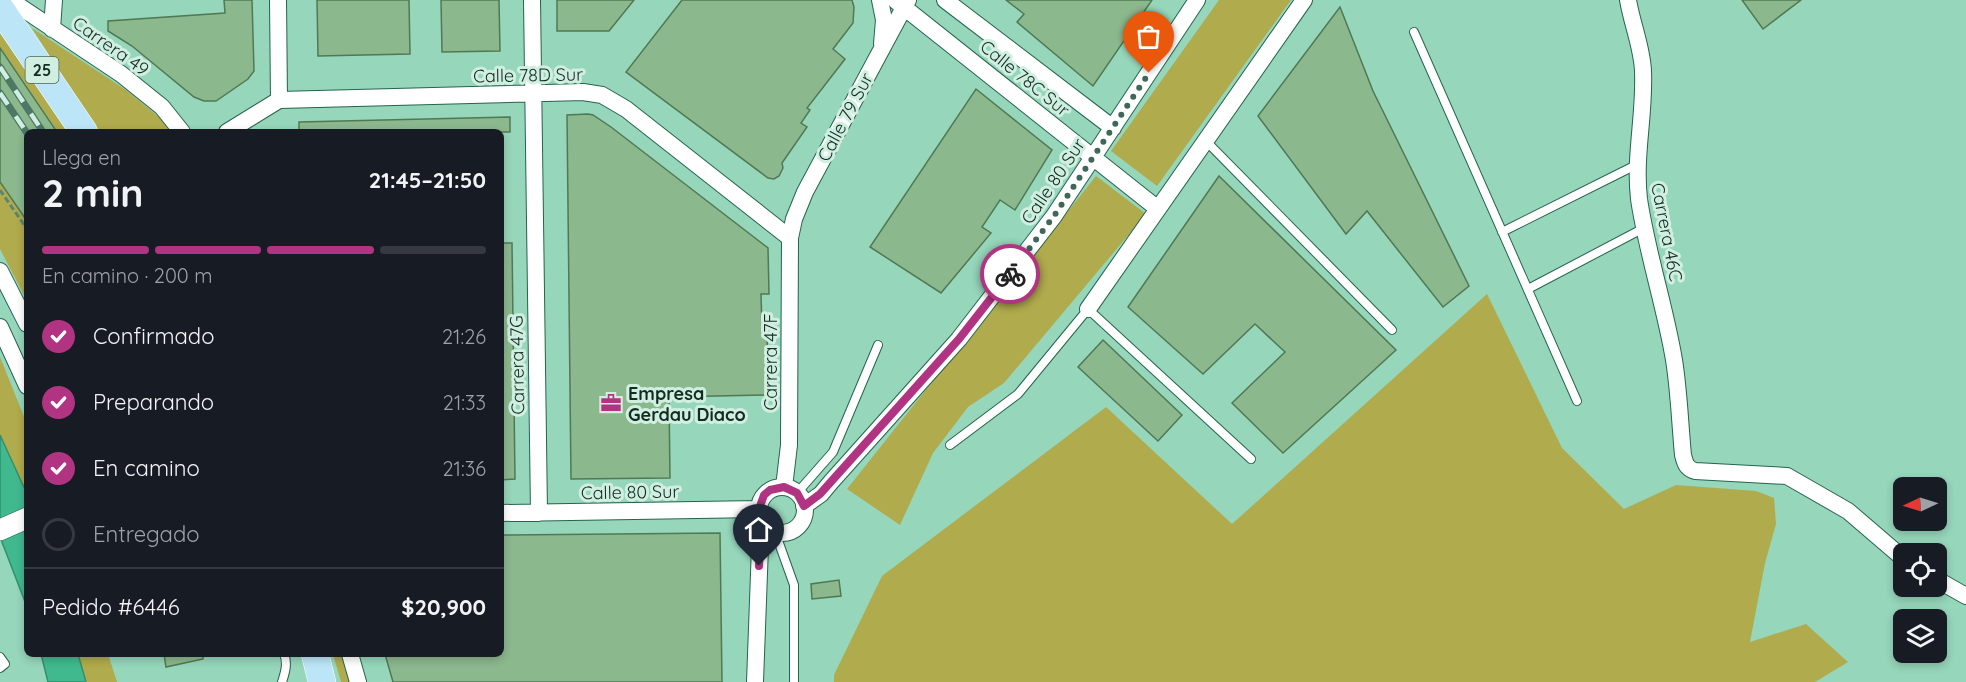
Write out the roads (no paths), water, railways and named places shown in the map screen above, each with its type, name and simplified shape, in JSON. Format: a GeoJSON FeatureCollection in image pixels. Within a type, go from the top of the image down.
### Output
{"type":"FeatureCollection","features":[{"type":"Feature","properties":{"kind":"highway","name":"25"},"geometry":{"type":"LineString","coordinates":[[0,8],[82,129]]}},
{"type":"Feature","properties":{"kind":"highway"},"geometry":{"type":"LineString","coordinates":[[316,657],[322,682]]}},
{"type":"Feature","properties":{"kind":"street","name":"Carrera 49"},"geometry":{"type":"LineString","coordinates":[[10,0],[122,74],[162,107],[180,129]]}},
{"type":"Feature","properties":{"kind":"street"},"geometry":{"type":"LineString","coordinates":[[26,0],[52,29]]}},
{"type":"Feature","properties":{"kind":"street"},"geometry":{"type":"LineString","coordinates":[[52,29],[54,0]]}},
{"type":"Feature","properties":{"kind":"street"},"geometry":{"type":"LineString","coordinates":[[232,129],[279,100],[278,0]]}},
{"type":"Feature","properties":{"kind":"street","name":"Carrera 47G"},"geometry":{"type":"LineString","coordinates":[[532,0],[539,513]]}},
{"type":"Feature","properties":{"kind":"street"},"geometry":{"type":"LineString","coordinates":[[880,0],[884,20],[882,48]]}},
{"type":"Feature","properties":{"kind":"street","name":"Calle 78C Sur"},"geometry":{"type":"LineString","coordinates":[[945,0],[1113,128]]}},
{"type":"Feature","properties":{"kind":"street","name":"Calle 80 Sur"},"geometry":{"type":"LineString","coordinates":[[795,495],[820,494],[959,339],[1054,216],[1197,0]]}},
{"type":"Feature","properties":{"kind":"street"},"geometry":{"type":"LineString","coordinates":[[1088,309],[1304,0]]}},
{"type":"Feature","properties":{"kind":"street","name":"Carrera 46C"},"geometry":{"type":"LineString","coordinates":[[1628,0],[1643,68],[1644,91],[1636,165],[1644,228],[1674,360],[1683,455],[1686,465],[1689,469],[1787,476],[1848,511],[1893,550]]}},
{"type":"Feature","properties":{"kind":"street","name":"Calle 79 Sur"},"geometry":{"type":"LineString","coordinates":[[790,238],[794,219],[805,192],[882,48],[903,2]]}},
{"type":"Feature","properties":{"kind":"street","name":"Calle 78C Sur"},"geometry":{"type":"LineString","coordinates":[[903,2],[1158,209]]}},
{"type":"Feature","properties":{"kind":"street","name":"Calle 78D Sur"},"geometry":{"type":"LineString","coordinates":[[279,100],[583,92],[602,94],[614,100],[790,238]]}},
{"type":"Feature","properties":{"kind":"street","name":"Carrera 47F"},"geometry":{"type":"LineString","coordinates":[[790,238],[789,445],[795,495]]}},
{"type":"Feature","properties":{"kind":"street"},"geometry":{"type":"LineString","coordinates":[[0,271],[24,318]]}},
{"type":"Feature","properties":{"kind":"street"},"geometry":{"type":"LineString","coordinates":[[0,327],[24,379]]}},
{"type":"Feature","properties":{"kind":"street"},"geometry":{"type":"LineString","coordinates":[[755,682],[760,501],[770,490],[795,495],[802,520],[798,526],[785,533],[775,532],[765,526],[760,514]]}},
{"type":"Feature","properties":{"kind":"street","name":"Calle 80 Sur"},"geometry":{"type":"LineString","coordinates":[[504,513],[760,514]]}},
{"type":"Feature","properties":{"kind":"street"},"geometry":{"type":"LineString","coordinates":[[0,530],[24,519]]}},
{"type":"Feature","properties":{"kind":"street"},"geometry":{"type":"LineString","coordinates":[[1947,585],[1966,596]]}},
{"type":"Feature","properties":{"kind":"street"},"geometry":{"type":"LineString","coordinates":[[351,657],[358,682]]}},
{"type":"Feature","properties":{"kind":"lane"},"geometry":{"type":"LineString","coordinates":[[1414,32],[1577,401]]}},
{"type":"Feature","properties":{"kind":"lane"},"geometry":{"type":"LineString","coordinates":[[1206,141],[1392,330]]}},
{"type":"Feature","properties":{"kind":"lane"},"geometry":{"type":"LineString","coordinates":[[1502,232],[1636,165]]}},
{"type":"Feature","properties":{"kind":"lane"},"geometry":{"type":"LineString","coordinates":[[1528,289],[1644,228]]}},
{"type":"Feature","properties":{"kind":"lane"},"geometry":{"type":"LineString","coordinates":[[950,445],[1018,394],[1088,309],[1251,459]]}},
{"type":"Feature","properties":{"kind":"lane"},"geometry":{"type":"LineString","coordinates":[[795,495],[833,452],[878,345]]}},
{"type":"Feature","properties":{"kind":"lane"},"geometry":{"type":"LineString","coordinates":[[775,532],[794,585],[794,682]]}},
{"type":"Feature","properties":{"kind":"lane"},"geometry":{"type":"LineString","coordinates":[[0,657],[5,664],[0,668]]}},
{"type":"Feature","properties":{"kind":"lane"},"geometry":{"type":"LineString","coordinates":[[282,682],[285,674],[284,657]]}},
{"type":"Feature","properties":{"kind":"railway"},"geometry":{"type":"LineString","coordinates":[[0,67],[41,129]]}},
{"type":"Feature","properties":{"kind":"railway"},"geometry":{"type":"LineString","coordinates":[[0,93],[24,129]]}},
{"type":"Feature","properties":{"kind":"place","name":"Empresa Gerdau Diaco"},"geometry":{"type":"Point","coordinates":[611,403]}}]}
